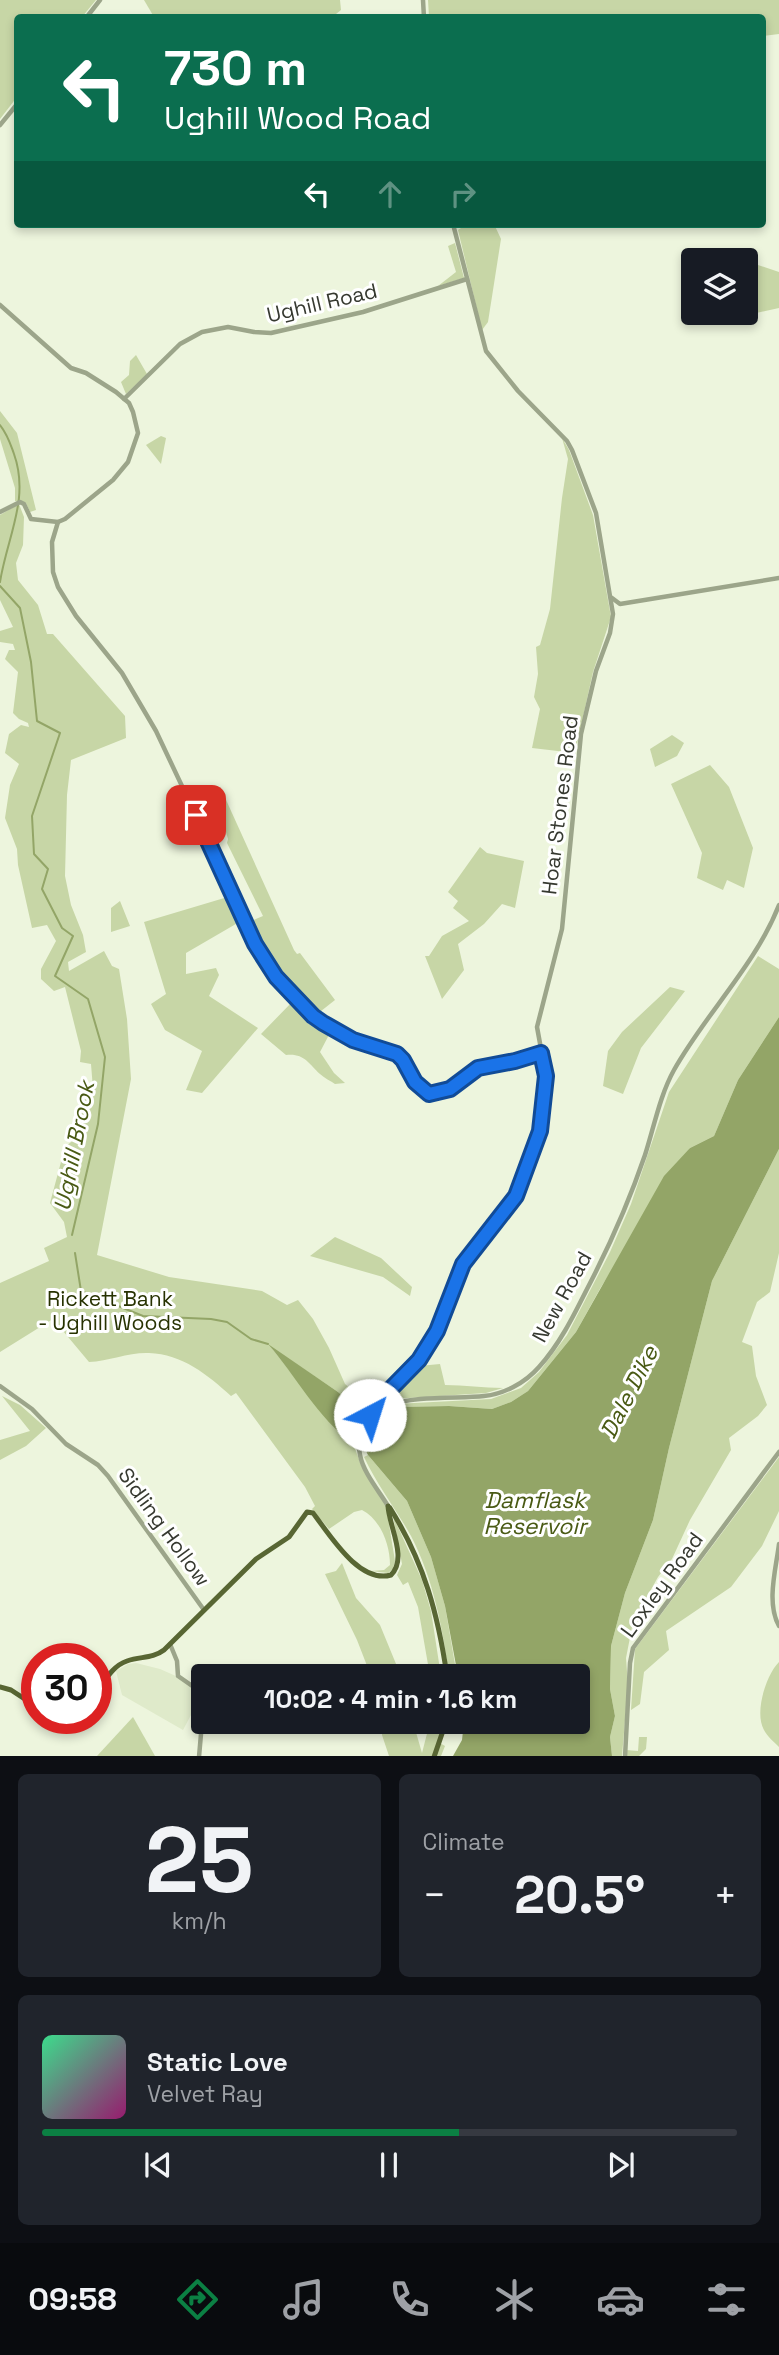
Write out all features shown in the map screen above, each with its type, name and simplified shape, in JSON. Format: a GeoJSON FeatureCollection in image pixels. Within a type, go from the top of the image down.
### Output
{"type":"FeatureCollection","features":[{"type":"Feature","properties":{"kind":"main road"},"geometry":{"type":"LineString","coordinates":[[112,1671],[128,1661],[154,1657],[170,1644],[256,1559],[289,1536],[307,1512],[313,1513],[341,1550],[359,1567],[377,1577],[391,1575],[396,1569],[398,1556],[388,1506]]}},
{"type":"Feature","properties":{"kind":"main road"},"geometry":{"type":"LineString","coordinates":[[388,1506],[408,1537],[424,1575],[445,1664]]}},
{"type":"Feature","properties":{"kind":"main road"},"geometry":{"type":"LineString","coordinates":[[0,1687],[21,1697]]}},
{"type":"Feature","properties":{"kind":"main road"},"geometry":{"type":"LineString","coordinates":[[434,1756],[442,1734]]}},
{"type":"Feature","properties":{"kind":"street"},"geometry":{"type":"LineString","coordinates":[[89,14],[100,0]]}},
{"type":"Feature","properties":{"kind":"street"},"geometry":{"type":"LineString","coordinates":[[0,125],[14,108]]}},
{"type":"Feature","properties":{"kind":"street","name":"Hoar Stones Road"},"geometry":{"type":"LineString","coordinates":[[371,1416],[374,1406],[419,1360],[437,1331],[463,1264],[516,1196],[540,1131],[546,1076],[537,1027],[561,937],[581,734],[614,611],[596,513],[572,450],[562,434],[518,391],[486,351],[454,228]]}},
{"type":"Feature","properties":{"kind":"street","name":"Ughill Road"},"geometry":{"type":"LineString","coordinates":[[124,400],[180,344],[202,332],[228,327],[271,333],[363,312],[467,279]]}},
{"type":"Feature","properties":{"kind":"street"},"geometry":{"type":"LineString","coordinates":[[0,305],[71,368],[86,373],[124,400],[133,412],[138,433],[128,462],[101,490],[65,519],[58,522],[31,519],[24,504],[18,502],[0,512]]}},
{"type":"Feature","properties":{"kind":"street"},"geometry":{"type":"LineString","coordinates":[[58,522],[52,542],[53,572],[58,587],[76,617],[122,673],[151,723],[231,887],[255,944],[265,962],[288,991],[313,1016],[331,1028],[353,1040],[397,1054],[415,1082],[429,1094],[450,1089],[478,1068],[541,1053]]}},
{"type":"Feature","properties":{"kind":"street"},"geometry":{"type":"LineString","coordinates":[[614,611],[620,604],[779,578]]}},
{"type":"Feature","properties":{"kind":"street"},"geometry":{"type":"LineString","coordinates":[[611,598],[620,604]]}},
{"type":"Feature","properties":{"kind":"street","name":"New Road"},"geometry":{"type":"LineString","coordinates":[[371,1416],[394,1402],[494,1394],[526,1380],[539,1368],[571,1322],[604,1256],[635,1184],[674,1070],[714,1007],[764,941],[779,905]]}},
{"type":"Feature","properties":{"kind":"street","name":"Sidling Hollow"},"geometry":{"type":"LineString","coordinates":[[0,1386],[32,1409],[66,1444],[98,1465],[204,1610]]}},
{"type":"Feature","properties":{"kind":"street"},"geometry":{"type":"LineString","coordinates":[[371,1416],[360,1435],[360,1455],[388,1506]]}},
{"type":"Feature","properties":{"kind":"street","name":"Loxley Road"},"geometry":{"type":"LineString","coordinates":[[625,1756],[629,1663],[633,1648],[779,1452]]}},
{"type":"Feature","properties":{"kind":"street"},"geometry":{"type":"LineString","coordinates":[[779,1544],[773,1587],[775,1618],[779,1626]]}},
{"type":"Feature","properties":{"kind":"street"},"geometry":{"type":"LineString","coordinates":[[170,1644],[180,1678],[191,1685]]}},
{"type":"Feature","properties":{"kind":"street"},"geometry":{"type":"LineString","coordinates":[[200,1756],[201,1734]]}},
{"type":"Feature","properties":{"kind":"shaded area"},"geometry":{"type":"Polygon","coordinates":[[[136,1663],[160,1669],[191,1686],[191,1715],[183,1730],[122,1695],[116,1671],[136,1663]]]}},
{"type":"Feature","properties":{"kind":"green space"},"geometry":{"type":"Polygon","coordinates":[[[0,0],[96,0],[84,14],[14,14],[14,101],[0,119],[0,0]]]}},
{"type":"Feature","properties":{"kind":"green space"},"geometry":{"type":"Polygon","coordinates":[[[144,0],[340,0],[341,10],[336,14],[152,14],[144,0]]]}},
{"type":"Feature","properties":{"kind":"green space"},"geometry":{"type":"Polygon","coordinates":[[[428,0],[779,0],[779,34],[766,36],[766,14],[429,14],[428,0]]]}},
{"type":"Feature","properties":{"kind":"green space"},"geometry":{"type":"Polygon","coordinates":[[[496,228],[501,239],[488,322],[482,330],[458,230],[496,228]]]}},
{"type":"Feature","properties":{"kind":"green space"},"geometry":{"type":"Polygon","coordinates":[[[455,243],[464,278],[438,286],[456,272],[448,246],[455,243]]]}},
{"type":"Feature","properties":{"kind":"green space"},"geometry":{"type":"Polygon","coordinates":[[[758,265],[779,272],[779,308],[758,313],[758,265]]]}},
{"type":"Feature","properties":{"kind":"green space"},"geometry":{"type":"Polygon","coordinates":[[[136,355],[147,374],[126,394],[121,382],[129,375],[130,361],[136,355]]]}},
{"type":"Feature","properties":{"kind":"green space"},"geometry":{"type":"Polygon","coordinates":[[[0,411],[17,433],[36,510],[30,512],[26,503],[15,501],[15,488],[0,439],[0,411]]]}},
{"type":"Feature","properties":{"kind":"green space"},"geometry":{"type":"Polygon","coordinates":[[[161,436],[166,438],[161,464],[146,445],[161,436]]]}},
{"type":"Feature","properties":{"kind":"green space"},"geometry":{"type":"Polygon","coordinates":[[[562,438],[593,515],[611,617],[593,672],[575,753],[532,748],[540,709],[534,697],[538,674],[536,647],[540,645],[550,609],[568,459],[562,438]]]}},
{"type":"Feature","properties":{"kind":"green space","name":"Rickett Bank - Ughill Woods"},"geometry":{"type":"Polygon","coordinates":[[[19,504],[24,517],[23,545],[16,563],[18,580],[38,605],[47,634],[53,634],[125,716],[126,738],[71,760],[67,795],[65,876],[86,952],[68,962],[69,971],[104,951],[112,966],[119,969],[127,1019],[131,1079],[97,1255],[169,1277],[262,1291],[287,1305],[298,1300],[313,1319],[345,1384],[371,1405],[364,1415],[338,1392],[271,1347],[323,1414],[353,1443],[361,1465],[386,1506],[395,1561],[393,1569],[388,1573],[371,1571],[384,1570],[390,1565],[386,1541],[369,1514],[362,1510],[354,1512],[329,1529],[312,1509],[315,1506],[305,1487],[236,1393],[231,1396],[194,1367],[172,1357],[149,1353],[89,1362],[53,1319],[0,1352],[0,1283],[49,1261],[44,1248],[67,1237],[64,1222],[50,1203],[65,1147],[77,1137],[83,1102],[93,1089],[91,1064],[80,1062],[81,1051],[65,987],[54,991],[41,979],[41,969],[56,941],[47,925],[32,928],[17,849],[5,818],[10,785],[19,764],[5,753],[9,734],[21,725],[29,727],[28,723],[13,713],[18,672],[5,659],[9,650],[15,650],[13,644],[0,642],[0,631],[13,627],[0,600],[0,515],[19,504]]]}},
{"type":"Feature","properties":{"kind":"green space"},"geometry":{"type":"Polygon","coordinates":[[[672,735],[684,743],[677,756],[655,767],[650,749],[672,735]]]}},
{"type":"Feature","properties":{"kind":"green space"},"geometry":{"type":"Polygon","coordinates":[[[710,765],[729,787],[753,848],[744,888],[727,880],[723,890],[697,878],[702,853],[671,784],[710,765]]]}},
{"type":"Feature","properties":{"kind":"green space"},"geometry":{"type":"Polygon","coordinates":[[[222,791],[294,950],[297,954],[300,953],[335,1000],[316,1015],[273,968],[249,922],[263,916],[227,843],[217,801],[222,791]]]}},
{"type":"Feature","properties":{"kind":"green space"},"geometry":{"type":"Polygon","coordinates":[[[480,847],[487,853],[524,861],[515,908],[502,904],[484,924],[458,944],[464,970],[442,999],[425,956],[429,956],[442,936],[469,921],[453,908],[458,901],[448,892],[480,847]]]}},
{"type":"Feature","properties":{"kind":"green space"},"geometry":{"type":"Polygon","coordinates":[[[231,896],[241,921],[186,953],[186,974],[216,968],[219,975],[209,996],[258,1028],[202,1093],[186,1090],[202,1051],[165,1030],[151,1004],[166,994],[144,922],[231,896]]]}},
{"type":"Feature","properties":{"kind":"green space"},"geometry":{"type":"Polygon","coordinates":[[[120,901],[130,926],[111,932],[111,908],[120,901]]]}},
{"type":"Feature","properties":{"kind":"green space"},"geometry":{"type":"Polygon","coordinates":[[[758,956],[779,969],[779,1017],[738,1080],[714,1136],[690,1148],[601,1287],[576,1332],[528,1391],[511,1402],[492,1409],[400,1407],[381,1416],[383,1410],[395,1404],[491,1399],[521,1388],[539,1372],[567,1335],[610,1252],[631,1204],[669,1092],[758,956]]]}},
{"type":"Feature","properties":{"kind":"green space"},"geometry":{"type":"Polygon","coordinates":[[[670,987],[685,991],[641,1048],[623,1094],[603,1086],[608,1051],[622,1032],[670,987]]]}},
{"type":"Feature","properties":{"kind":"green space"},"geometry":{"type":"Polygon","coordinates":[[[294,1000],[312,1018],[331,1031],[320,1052],[334,1073],[345,1083],[335,1084],[305,1060],[286,1055],[261,1034],[294,1000]]]}},
{"type":"Feature","properties":{"kind":"green space"},"geometry":{"type":"Polygon","coordinates":[[[779,1149],[779,1253],[770,1292],[757,1302],[742,1342],[752,1346],[756,1376],[767,1405],[758,1416],[729,1438],[731,1450],[690,1520],[672,1559],[658,1577],[633,1622],[626,1658],[628,1685],[622,1756],[612,1756],[610,1737],[615,1716],[610,1689],[611,1646],[625,1593],[653,1520],[712,1281],[779,1149]]]}},
{"type":"Feature","properties":{"kind":"green space"},"geometry":{"type":"Polygon","coordinates":[[[335,1237],[381,1258],[412,1287],[410,1296],[383,1277],[310,1256],[335,1237]]]}},
{"type":"Feature","properties":{"kind":"green space"},"geometry":{"type":"Polygon","coordinates":[[[440,1364],[445,1385],[503,1388],[486,1393],[393,1399],[383,1404],[419,1366],[440,1364]]]}},
{"type":"Feature","properties":{"kind":"green space"},"geometry":{"type":"Polygon","coordinates":[[[2,1396],[20,1405],[46,1428],[26,1446],[0,1460],[0,1440],[30,1431],[2,1396]]]}},
{"type":"Feature","properties":{"kind":"green space"},"geometry":{"type":"Polygon","coordinates":[[[368,1455],[407,1501],[431,1557],[445,1606],[455,1664],[447,1664],[436,1604],[419,1552],[364,1457],[368,1455]]]}},
{"type":"Feature","properties":{"kind":"green space"},"geometry":{"type":"Polygon","coordinates":[[[779,1457],[779,1511],[762,1546],[731,1587],[666,1631],[669,1650],[644,1672],[640,1704],[631,1710],[635,1649],[779,1457]]]}},
{"type":"Feature","properties":{"kind":"green space"},"geometry":{"type":"Polygon","coordinates":[[[393,1516],[422,1580],[431,1611],[439,1664],[428,1664],[418,1607],[408,1582],[403,1585],[397,1575],[402,1564],[393,1516]]]}},
{"type":"Feature","properties":{"kind":"green space"},"geometry":{"type":"Polygon","coordinates":[[[342,1563],[356,1598],[380,1625],[396,1664],[366,1664],[325,1574],[336,1571],[342,1563]]]}},
{"type":"Feature","properties":{"kind":"green space"},"geometry":{"type":"Polygon","coordinates":[[[779,1662],[779,1747],[764,1730],[760,1714],[766,1685],[779,1662]]]}},
{"type":"Feature","properties":{"kind":"green space"},"geometry":{"type":"Polygon","coordinates":[[[133,1717],[155,1756],[97,1756],[133,1717]]]}},
{"type":"Feature","properties":{"kind":"green space"},"geometry":{"type":"Polygon","coordinates":[[[416,1734],[422,1753],[427,1734],[440,1734],[438,1742],[445,1746],[441,1756],[389,1756],[382,1735],[416,1734]]]}},
{"type":"Feature","properties":{"kind":"green space"},"geometry":{"type":"Polygon","coordinates":[[[639,1737],[647,1737],[646,1749],[639,1756],[626,1756],[626,1750],[638,1751],[639,1737]]]}},
{"type":"Feature","properties":{"kind":"water","name":"Damflask Reservoir"},"geometry":{"type":"Polygon","coordinates":[[[779,1017],[779,1149],[712,1281],[653,1520],[625,1593],[611,1646],[610,1689],[615,1716],[610,1737],[612,1756],[453,1756],[463,1734],[590,1734],[590,1664],[456,1664],[445,1606],[431,1557],[407,1501],[365,1449],[369,1429],[381,1416],[399,1407],[492,1409],[511,1402],[528,1391],[576,1332],[664,1176],[690,1148],[714,1136],[738,1080],[779,1017]]]}},
{"type":"Feature","properties":{"kind":"water"},"geometry":{"type":"Polygon","coordinates":[[[268,1344],[338,1392],[364,1415],[353,1443],[318,1410],[268,1344]]]}},
{"type":"Feature","properties":{"kind":"waterway","name":"Ughill Brook"},"geometry":{"type":"LineString","coordinates":[[0,425],[14,454],[20,487],[16,518],[0,582]]}},
{"type":"Feature","properties":{"kind":"waterway","name":"Ughill Brook"},"geometry":{"type":"LineString","coordinates":[[0,586],[20,608],[31,662],[37,721],[60,733],[32,816],[34,854],[48,869],[42,889],[62,928],[73,936],[55,976],[88,999],[105,1057],[98,1124],[72,1235]]}},
{"type":"Feature","properties":{"kind":"waterway","name":"Ughill Brook"},"geometry":{"type":"LineString","coordinates":[[75,1253],[81,1291],[143,1316],[227,1322],[251,1339],[268,1344]]}},
{"type":"Feature","properties":{"kind":"route"},"geometry":{"type":"LineString","coordinates":[[196,815],[265,962],[288,991],[323,1023],[353,1040],[397,1054],[415,1082],[429,1094],[450,1089],[478,1068],[541,1053],[546,1087],[540,1131],[516,1196],[463,1264],[437,1331],[419,1360],[402,1381],[374,1406],[370,1415]]}},
{"type":"Feature","properties":{"kind":"water label","name":"Dale Dike"},"geometry":{"type":"Point","coordinates":[629,1392]}}]}
